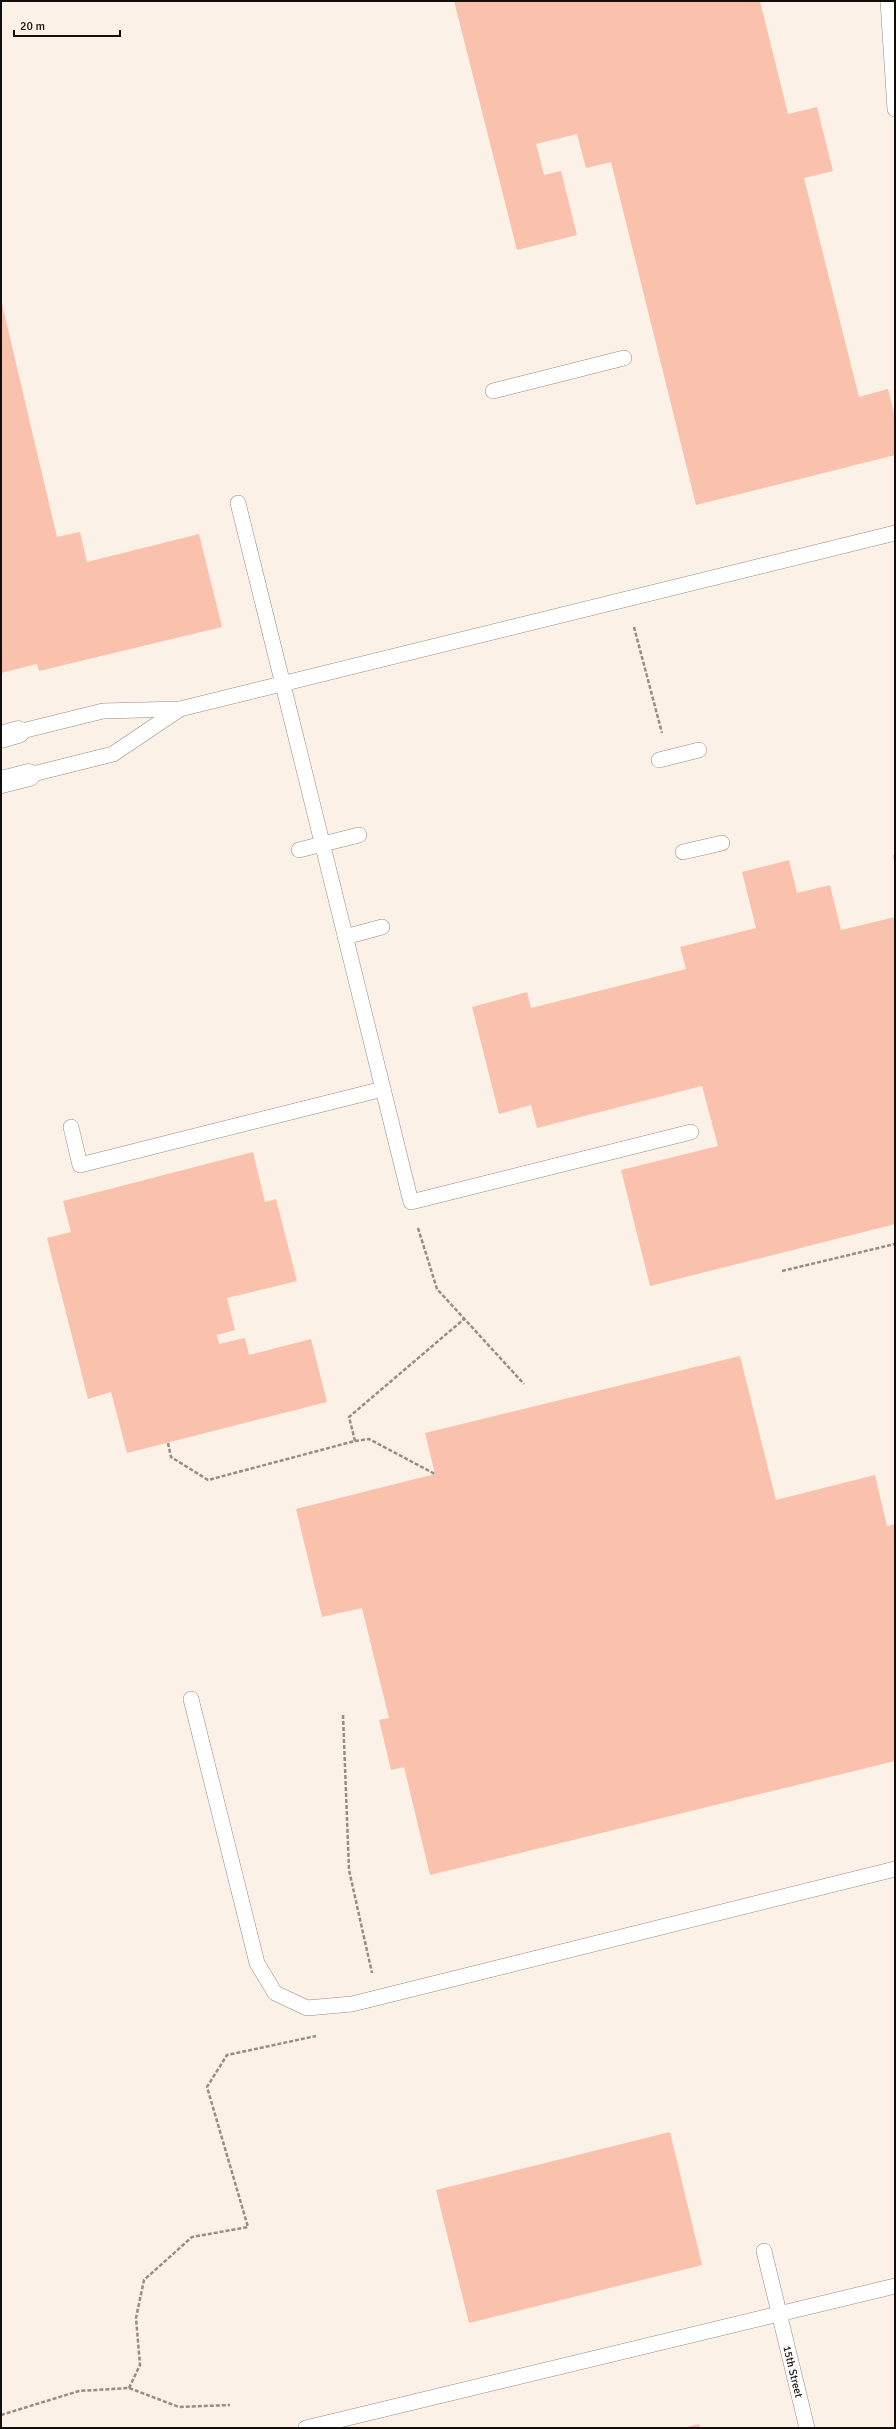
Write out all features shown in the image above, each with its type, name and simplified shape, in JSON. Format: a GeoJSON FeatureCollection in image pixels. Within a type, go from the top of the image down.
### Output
{"type":"FeatureCollection","features":[{"type":"Feature","properties":{"kind":"street"},"geometry":{"type":"LineString","coordinates":[[1,782],[29,775]]}},
{"type":"Feature","properties":{"kind":"lane"},"geometry":{"type":"LineString","coordinates":[[888,1],[895,109]]}},
{"type":"Feature","properties":{"kind":"lane"},"geometry":{"type":"LineString","coordinates":[[493,391],[624,358]]}},
{"type":"Feature","properties":{"kind":"lane"},"geometry":{"type":"LineString","coordinates":[[238,503],[411,1202],[691,1132]]}},
{"type":"Feature","properties":{"kind":"lane"},"geometry":{"type":"LineString","coordinates":[[10,735],[103,711],[180,709],[895,533]]}},
{"type":"Feature","properties":{"kind":"lane"},"geometry":{"type":"LineString","coordinates":[[29,775],[112,754],[180,709]]}},
{"type":"Feature","properties":{"kind":"lane"},"geometry":{"type":"LineString","coordinates":[[659,760],[699,750]]}},
{"type":"Feature","properties":{"kind":"lane"},"geometry":{"type":"LineString","coordinates":[[299,850],[359,835]]}},
{"type":"Feature","properties":{"kind":"lane"},"geometry":{"type":"LineString","coordinates":[[683,852],[722,843]]}},
{"type":"Feature","properties":{"kind":"lane"},"geometry":{"type":"LineString","coordinates":[[345,936],[382,927]]}},
{"type":"Feature","properties":{"kind":"lane"},"geometry":{"type":"LineString","coordinates":[[71,1127],[80,1165],[383,1089]]}},
{"type":"Feature","properties":{"kind":"lane"},"geometry":{"type":"LineString","coordinates":[[191,1699],[258,1963],[275,1993],[307,2008],[352,2004],[895,1868]]}},
{"type":"Feature","properties":{"kind":"lane","name":"15th Street"},"geometry":{"type":"LineString","coordinates":[[764,2251],[807,2428]]}},
{"type":"Feature","properties":{"kind":"lane"},"geometry":{"type":"LineString","coordinates":[[306,2428],[895,2286]]}},
{"type":"Feature","properties":{"kind":"path"},"geometry":{"type":"LineString","coordinates":[[634,627],[663,735]]}},
{"type":"Feature","properties":{"kind":"path"},"geometry":{"type":"LineString","coordinates":[[895,855],[895,860]]}},
{"type":"Feature","properties":{"kind":"path"},"geometry":{"type":"LineString","coordinates":[[411,1202],[437,1289],[524,1384]]}},
{"type":"Feature","properties":{"kind":"path"},"geometry":{"type":"LineString","coordinates":[[782,1271],[895,1244]]}},
{"type":"Feature","properties":{"kind":"path"},"geometry":{"type":"LineString","coordinates":[[355,1441],[349,1417],[464,1319]]}},
{"type":"Feature","properties":{"kind":"path"},"geometry":{"type":"LineString","coordinates":[[168,1443],[171,1457],[208,1480],[355,1441],[369,1439],[435,1474]]}},
{"type":"Feature","properties":{"kind":"path"},"geometry":{"type":"LineString","coordinates":[[343,1715],[349,1870],[372,1974]]}},
{"type":"Feature","properties":{"kind":"path"},"geometry":{"type":"LineString","coordinates":[[129,2388],[140,2365],[136,2318],[144,2280],[192,2237],[248,2227],[207,2087],[227,2054],[316,2036]]}},
{"type":"Feature","properties":{"kind":"path"},"geometry":{"type":"LineString","coordinates":[[1,2415],[79,2391],[129,2388],[180,2407],[230,2404]]}},
{"type":"Feature","properties":{"kind":"building"},"geometry":{"type":"Polygon","coordinates":[[[454,1],[760,1],[788,114],[817,107],[833,171],[804,178],[859,397],[888,389],[895,417],[895,455],[696,505],[611,162],[586,168],[577,134],[536,144],[544,175],[561,171],[577,235],[517,250],[454,1]]]}},
{"type":"Feature","properties":{"kind":"building"},"geometry":{"type":"Polygon","coordinates":[[[2,304],[57,537],[80,532],[87,562],[199,534],[222,627],[39,671],[37,664],[1,673],[2,304]]]}},
{"type":"Feature","properties":{"kind":"building"},"geometry":{"type":"Polygon","coordinates":[[[789,860],[797,893],[830,885],[841,930],[895,917],[895,1224],[650,1286],[621,1170],[718,1146],[702,1086],[537,1128],[531,1105],[499,1114],[472,1007],[527,992],[531,1008],[686,969],[680,947],[756,928],[742,872],[789,860]]]}},
{"type":"Feature","properties":{"kind":"building"},"geometry":{"type":"Polygon","coordinates":[[[253,1152],[265,1202],[276,1199],[297,1281],[227,1298],[235,1330],[217,1335],[219,1344],[245,1338],[249,1355],[311,1339],[327,1402],[127,1453],[111,1392],[88,1399],[47,1238],[71,1232],[63,1201],[253,1152]]]}},
{"type":"Feature","properties":{"kind":"building"},"geometry":{"type":"Polygon","coordinates":[[[740,1356],[776,1500],[875,1475],[887,1526],[895,1524],[895,1761],[430,1875],[404,1767],[391,1770],[379,1720],[389,1718],[362,1608],[322,1617],[296,1509],[435,1474],[425,1433],[740,1356]]]}},
{"type":"Feature","properties":{"kind":"building"},"geometry":{"type":"Polygon","coordinates":[[[670,2132],[702,2265],[469,2323],[436,2190],[670,2132]]]}},
{"type":"Feature","properties":{"kind":"building"},"geometry":{"type":"Polygon","coordinates":[[[699,2424],[700,2428],[687,2428],[687,2427],[699,2424]]]}}]}
